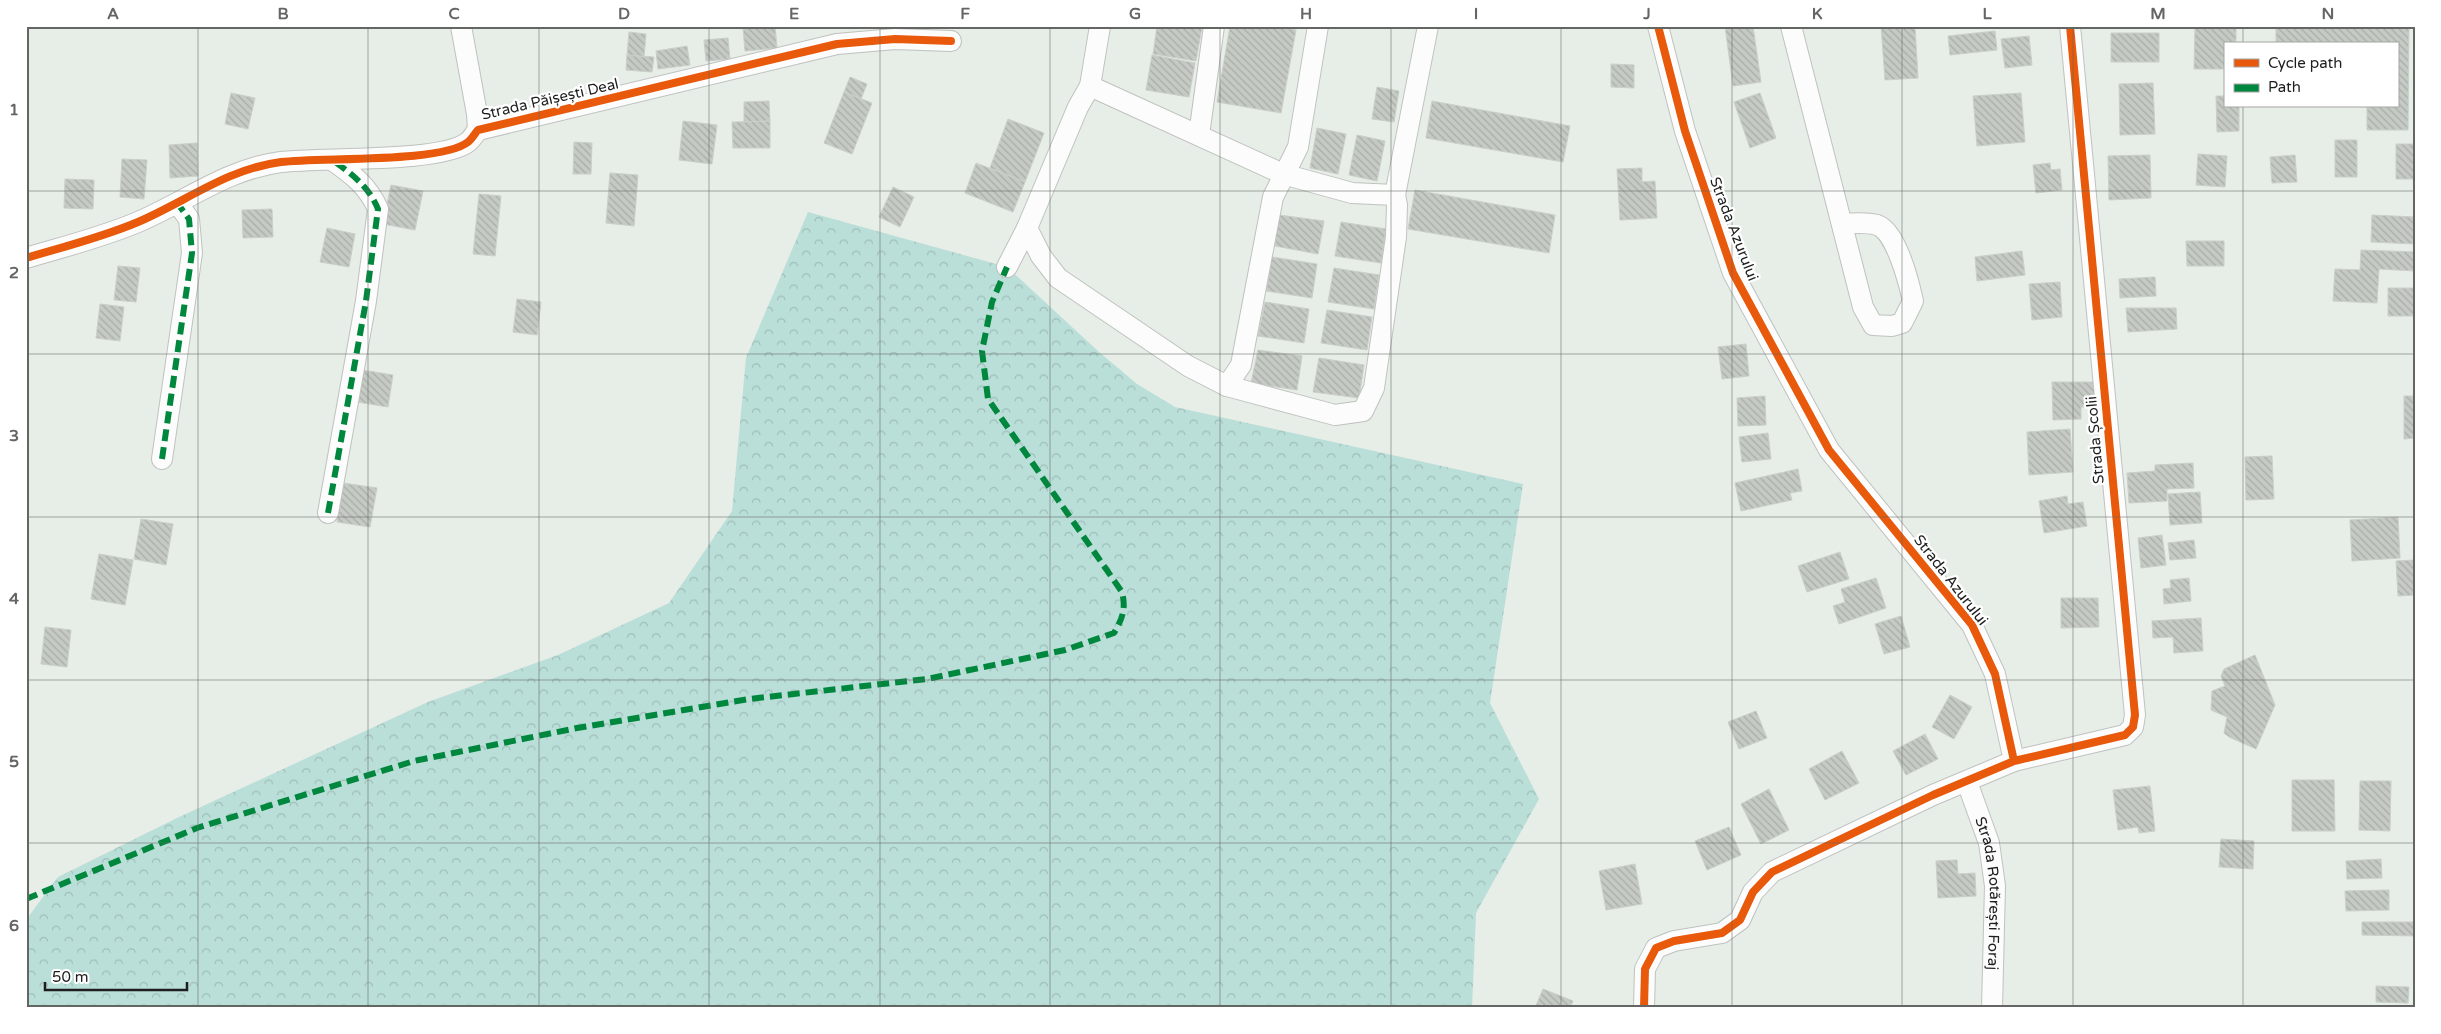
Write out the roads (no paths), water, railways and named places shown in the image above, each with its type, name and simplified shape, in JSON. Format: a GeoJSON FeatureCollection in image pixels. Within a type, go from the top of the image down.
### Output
{"type":"FeatureCollection","features":[{"type":"Feature","properties":{"kind":"street","name":"Strada Păișești Deal"},"geometry":{"type":"LineString","coordinates":[[461,26],[477,114],[478,130]]}},
{"type":"Feature","properties":{"kind":"street"},"geometry":{"type":"LineString","coordinates":[[1007,266],[1027,228],[1078,107],[1090,86],[1100,26]]}},
{"type":"Feature","properties":{"kind":"street"},"geometry":{"type":"LineString","coordinates":[[1199,135],[1214,26]]}},
{"type":"Feature","properties":{"kind":"street"},"geometry":{"type":"LineString","coordinates":[[1227,386],[1241,365],[1273,196],[1298,147],[1318,26]]}},
{"type":"Feature","properties":{"kind":"street"},"geometry":{"type":"LineString","coordinates":[[1027,228],[1041,256],[1058,278],[1188,366],[1227,386],[1335,415],[1363,412],[1374,388],[1396,238],[1397,205],[1395,195],[1428,26]]}},
{"type":"Feature","properties":{"kind":"street","name":"Strada Azurului"},"geometry":{"type":"LineString","coordinates":[[1658,26],[1685,132],[1733,274],[1829,450],[1972,626],[1995,674],[2014,761]]}},
{"type":"Feature","properties":{"kind":"street"},"geometry":{"type":"LineString","coordinates":[[1791,26],[1863,307],[1874,325],[1892,326],[1902,323],[1913,301],[1890,234],[1879,225],[1842,224]]}},
{"type":"Feature","properties":{"kind":"street","name":"Strada Școlii"},"geometry":{"type":"LineString","coordinates":[[2014,761],[2125,735],[2133,727],[2135,715],[2070,26]]}},
{"type":"Feature","properties":{"kind":"street","name":"Strada Păișești Deal"},"geometry":{"type":"LineString","coordinates":[[26,258],[137,223],[178,204],[226,176],[255,167],[282,162],[423,154],[453,149],[468,142],[478,130],[837,44],[895,40],[951,40]]}},
{"type":"Feature","properties":{"kind":"street"},"geometry":{"type":"LineString","coordinates":[[1090,86],[1283,174],[1352,193],[1395,195]]}},
{"type":"Feature","properties":{"kind":"street"},"geometry":{"type":"LineString","coordinates":[[328,513],[366,301],[378,209],[372,195],[359,180],[332,160]]}},
{"type":"Feature","properties":{"kind":"street"},"geometry":{"type":"LineString","coordinates":[[162,459],[192,253],[189,219],[178,204]]}},
{"type":"Feature","properties":{"kind":"street"},"geometry":{"type":"LineString","coordinates":[[1644,1008],[1645,969],[1656,948],[1674,940],[1722,933],[1740,920],[1753,892],[1772,872],[1933,795],[2014,761]]}},
{"type":"Feature","properties":{"kind":"street","name":"Strada Rotărești Foraj"},"geometry":{"type":"LineString","coordinates":[[1967,782],[1989,843],[1995,886],[1992,1008]]}}]}
